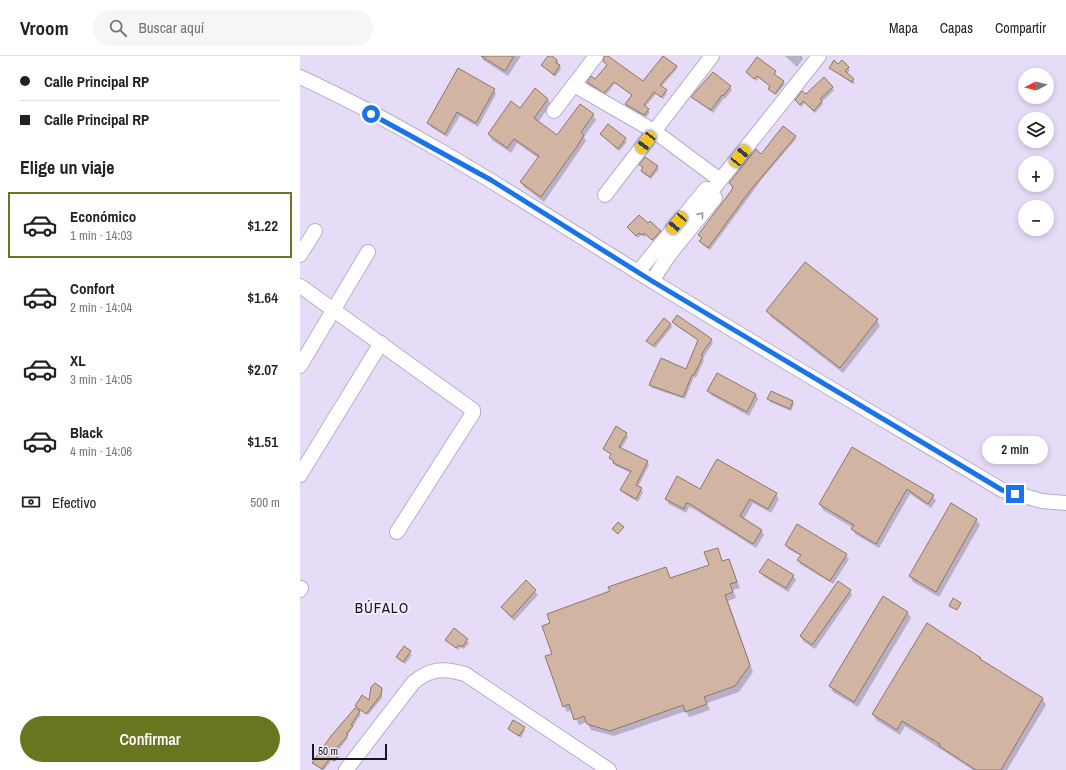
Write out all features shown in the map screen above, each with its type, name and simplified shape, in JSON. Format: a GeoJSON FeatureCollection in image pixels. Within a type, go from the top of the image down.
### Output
{"type":"FeatureCollection","features":[{"type":"Feature","properties":{"kind":"street"},"geometry":{"type":"LineString","coordinates":[[554,111],[596,56]]}},
{"type":"Feature","properties":{"kind":"street"},"geometry":{"type":"LineString","coordinates":[[605,195],[712,56]]}},
{"type":"Feature","properties":{"kind":"street"},"geometry":{"type":"LineString","coordinates":[[652,281],[710,193],[819,56]]}},
{"type":"Feature","properties":{"kind":"street"},"geometry":{"type":"LineString","coordinates":[[300,77],[331,91],[491,180],[652,281],[1002,490],[1042,501],[1066,503]]}},
{"type":"Feature","properties":{"kind":"street"},"geometry":{"type":"LineString","coordinates":[[574,85],[654,131],[720,180]]}},
{"type":"Feature","properties":{"kind":"street"},"geometry":{"type":"LineString","coordinates":[[638,272],[710,193]]}},
{"type":"Feature","properties":{"kind":"street"},"geometry":{"type":"LineString","coordinates":[[300,255],[315,231]]}},
{"type":"Feature","properties":{"kind":"street"},"geometry":{"type":"LineString","coordinates":[[300,366],[368,252]]}},
{"type":"Feature","properties":{"kind":"street"},"geometry":{"type":"LineString","coordinates":[[300,286],[473,410],[473,413],[397,532]]}},
{"type":"Feature","properties":{"kind":"street"},"geometry":{"type":"LineString","coordinates":[[300,475],[381,343]]}},
{"type":"Feature","properties":{"kind":"street"},"geometry":{"type":"LineString","coordinates":[[346,770],[413,683],[423,674],[436,670],[451,670],[465,674],[609,770]]}},
{"type":"Feature","properties":{"kind":"building"},"geometry":{"type":"Polygon","coordinates":[[[481,56],[514,56],[505,71],[481,56]]]}},
{"type":"Feature","properties":{"kind":"building"},"geometry":{"type":"Polygon","coordinates":[[[548,56],[552,56],[557,60],[556,63],[560,65],[554,75],[541,65],[548,56]]]}},
{"type":"Feature","properties":{"kind":"building"},"geometry":{"type":"Polygon","coordinates":[[[604,56],[608,56],[643,81],[663,56],[677,66],[660,85],[667,90],[661,97],[654,92],[644,105],[649,109],[644,115],[625,104],[632,95],[614,82],[604,93],[587,82],[591,76],[595,79],[607,65],[603,61],[604,56]]]}},
{"type":"Feature","properties":{"kind":"building"},"geometry":{"type":"Polygon","coordinates":[[[757,57],[776,71],[774,74],[784,81],[775,94],[768,89],[770,86],[757,76],[754,79],[746,72],[757,57]]]}},
{"type":"Feature","properties":{"kind":"building"},"geometry":{"type":"Polygon","coordinates":[[[834,60],[838,64],[842,60],[849,67],[845,71],[854,79],[852,82],[829,68],[834,60]]]}},
{"type":"Feature","properties":{"kind":"building"},"geometry":{"type":"Polygon","coordinates":[[[458,68],[495,89],[476,123],[457,112],[445,134],[427,123],[458,68]]]}},
{"type":"Feature","properties":{"kind":"building"},"geometry":{"type":"Polygon","coordinates":[[[713,72],[731,86],[711,110],[691,97],[713,72]]]}},
{"type":"Feature","properties":{"kind":"building"},"geometry":{"type":"Polygon","coordinates":[[[824,77],[833,87],[820,99],[822,101],[814,111],[803,101],[800,105],[795,100],[802,91],[806,94],[824,77]]]}},
{"type":"Feature","properties":{"kind":"building"},"geometry":{"type":"Polygon","coordinates":[[[535,88],[548,99],[534,118],[557,135],[580,104],[594,114],[581,132],[584,135],[576,148],[541,197],[520,182],[539,156],[514,139],[507,148],[488,134],[511,101],[520,108],[535,88]]]}},
{"type":"Feature","properties":{"kind":"building"},"geometry":{"type":"Polygon","coordinates":[[[608,124],[626,138],[618,149],[600,134],[608,124]]]}},
{"type":"Feature","properties":{"kind":"building"},"geometry":{"type":"Polygon","coordinates":[[[783,126],[796,136],[749,192],[708,248],[699,241],[702,238],[698,235],[731,191],[733,187],[729,183],[756,149],[761,154],[783,126]]]}},
{"type":"Feature","properties":{"kind":"building"},"geometry":{"type":"Polygon","coordinates":[[[645,157],[658,166],[650,177],[641,171],[643,167],[639,165],[645,157]]]}},
{"type":"Feature","properties":{"kind":"building"},"geometry":{"type":"Polygon","coordinates":[[[639,215],[648,223],[650,221],[661,231],[652,240],[644,233],[642,235],[639,233],[636,236],[627,227],[639,215]]]}},
{"type":"Feature","properties":{"kind":"building"},"geometry":{"type":"Polygon","coordinates":[[[805,262],[878,319],[840,368],[766,311],[805,262]]]}},
{"type":"Feature","properties":{"kind":"building"},"geometry":{"type":"Polygon","coordinates":[[[677,315],[712,339],[701,355],[703,356],[694,375],[692,375],[683,397],[649,385],[661,358],[686,369],[698,340],[672,322],[677,315]]]}},
{"type":"Feature","properties":{"kind":"building"},"geometry":{"type":"Polygon","coordinates":[[[664,318],[671,324],[653,346],[646,341],[664,318]]]}},
{"type":"Feature","properties":{"kind":"building"},"geometry":{"type":"Polygon","coordinates":[[[717,373],[756,394],[747,412],[707,391],[717,373]]]}},
{"type":"Feature","properties":{"kind":"building"},"geometry":{"type":"Polygon","coordinates":[[[771,391],[793,401],[790,409],[767,399],[771,391]]]}},
{"type":"Feature","properties":{"kind":"building"},"geometry":{"type":"Polygon","coordinates":[[[616,426],[627,433],[619,447],[648,461],[636,485],[642,488],[636,499],[620,490],[631,471],[613,463],[614,461],[609,458],[611,454],[603,449],[616,426]]]}},
{"type":"Feature","properties":{"kind":"building"},"geometry":{"type":"Polygon","coordinates":[[[852,447],[934,495],[928,504],[907,489],[876,544],[851,529],[854,525],[819,504],[852,447]]]}},
{"type":"Feature","properties":{"kind":"building"},"geometry":{"type":"Polygon","coordinates":[[[717,459],[777,493],[768,509],[750,499],[740,516],[762,530],[753,544],[690,504],[686,503],[684,509],[665,499],[677,476],[700,489],[717,459]]]}},
{"type":"Feature","properties":{"kind":"building"},"geometry":{"type":"Polygon","coordinates":[[[951,503],[977,519],[936,592],[909,576],[951,503]]]}},
{"type":"Feature","properties":{"kind":"building"},"geometry":{"type":"Polygon","coordinates":[[[618,522],[624,527],[618,534],[612,529],[618,522]]]}},
{"type":"Feature","properties":{"kind":"building"},"geometry":{"type":"Polygon","coordinates":[[[797,524],[847,554],[830,581],[797,560],[801,555],[785,545],[797,524]]]}},
{"type":"Feature","properties":{"kind":"building"},"geometry":{"type":"Polygon","coordinates":[[[718,548],[722,561],[729,559],[737,582],[730,584],[733,592],[725,595],[750,665],[735,686],[704,697],[707,704],[685,712],[683,705],[610,731],[587,724],[584,716],[574,720],[569,704],[563,707],[545,656],[552,654],[542,626],[550,623],[547,614],[610,591],[608,587],[666,567],[670,578],[709,565],[704,552],[718,548]]]}},
{"type":"Feature","properties":{"kind":"building"},"geometry":{"type":"Polygon","coordinates":[[[768,559],[794,575],[786,588],[759,572],[768,559]]]}},
{"type":"Feature","properties":{"kind":"building"},"geometry":{"type":"Polygon","coordinates":[[[526,580],[536,590],[512,617],[501,607],[526,580]]]}},
{"type":"Feature","properties":{"kind":"building"},"geometry":{"type":"Polygon","coordinates":[[[838,581],[851,590],[812,645],[800,636],[838,581]]]}},
{"type":"Feature","properties":{"kind":"building"},"geometry":{"type":"Polygon","coordinates":[[[883,596],[908,612],[854,702],[829,686],[883,596]]]}},
{"type":"Feature","properties":{"kind":"building"},"geometry":{"type":"Polygon","coordinates":[[[953,598],[961,603],[957,610],[949,606],[953,598]]]}},
{"type":"Feature","properties":{"kind":"building"},"geometry":{"type":"Polygon","coordinates":[[[927,623],[981,658],[980,659],[1043,698],[1001,770],[976,770],[939,746],[940,744],[902,721],[897,730],[872,714],[927,623]]]}},
{"type":"Feature","properties":{"kind":"building"},"geometry":{"type":"Polygon","coordinates":[[[454,628],[468,639],[462,647],[459,645],[456,648],[445,640],[454,628]]]}},
{"type":"Feature","properties":{"kind":"building"},"geometry":{"type":"Polygon","coordinates":[[[404,646],[411,651],[403,662],[396,657],[404,646]]]}},
{"type":"Feature","properties":{"kind":"building"},"geometry":{"type":"Polygon","coordinates":[[[375,683],[382,688],[381,695],[366,714],[355,706],[362,695],[369,700],[371,687],[375,683]]]}},
{"type":"Feature","properties":{"kind":"building"},"geometry":{"type":"Polygon","coordinates":[[[355,708],[360,711],[351,725],[353,726],[346,734],[348,735],[334,751],[339,754],[334,761],[330,758],[322,769],[312,763],[331,736],[355,708]]]}},
{"type":"Feature","properties":{"kind":"building"},"geometry":{"type":"Polygon","coordinates":[[[513,720],[525,727],[519,736],[508,729],[513,720]]]}},
{"type":"Feature","properties":{"kind":"district","name":"BÚFALO"},"geometry":{"type":"Point","coordinates":[382,607]}},
{"type":"Feature","properties":{"kind":"route"},"geometry":{"type":"LineString","coordinates":[[371,114],[491,180],[666,289],[1002,490],[1015,494]]}}]}
